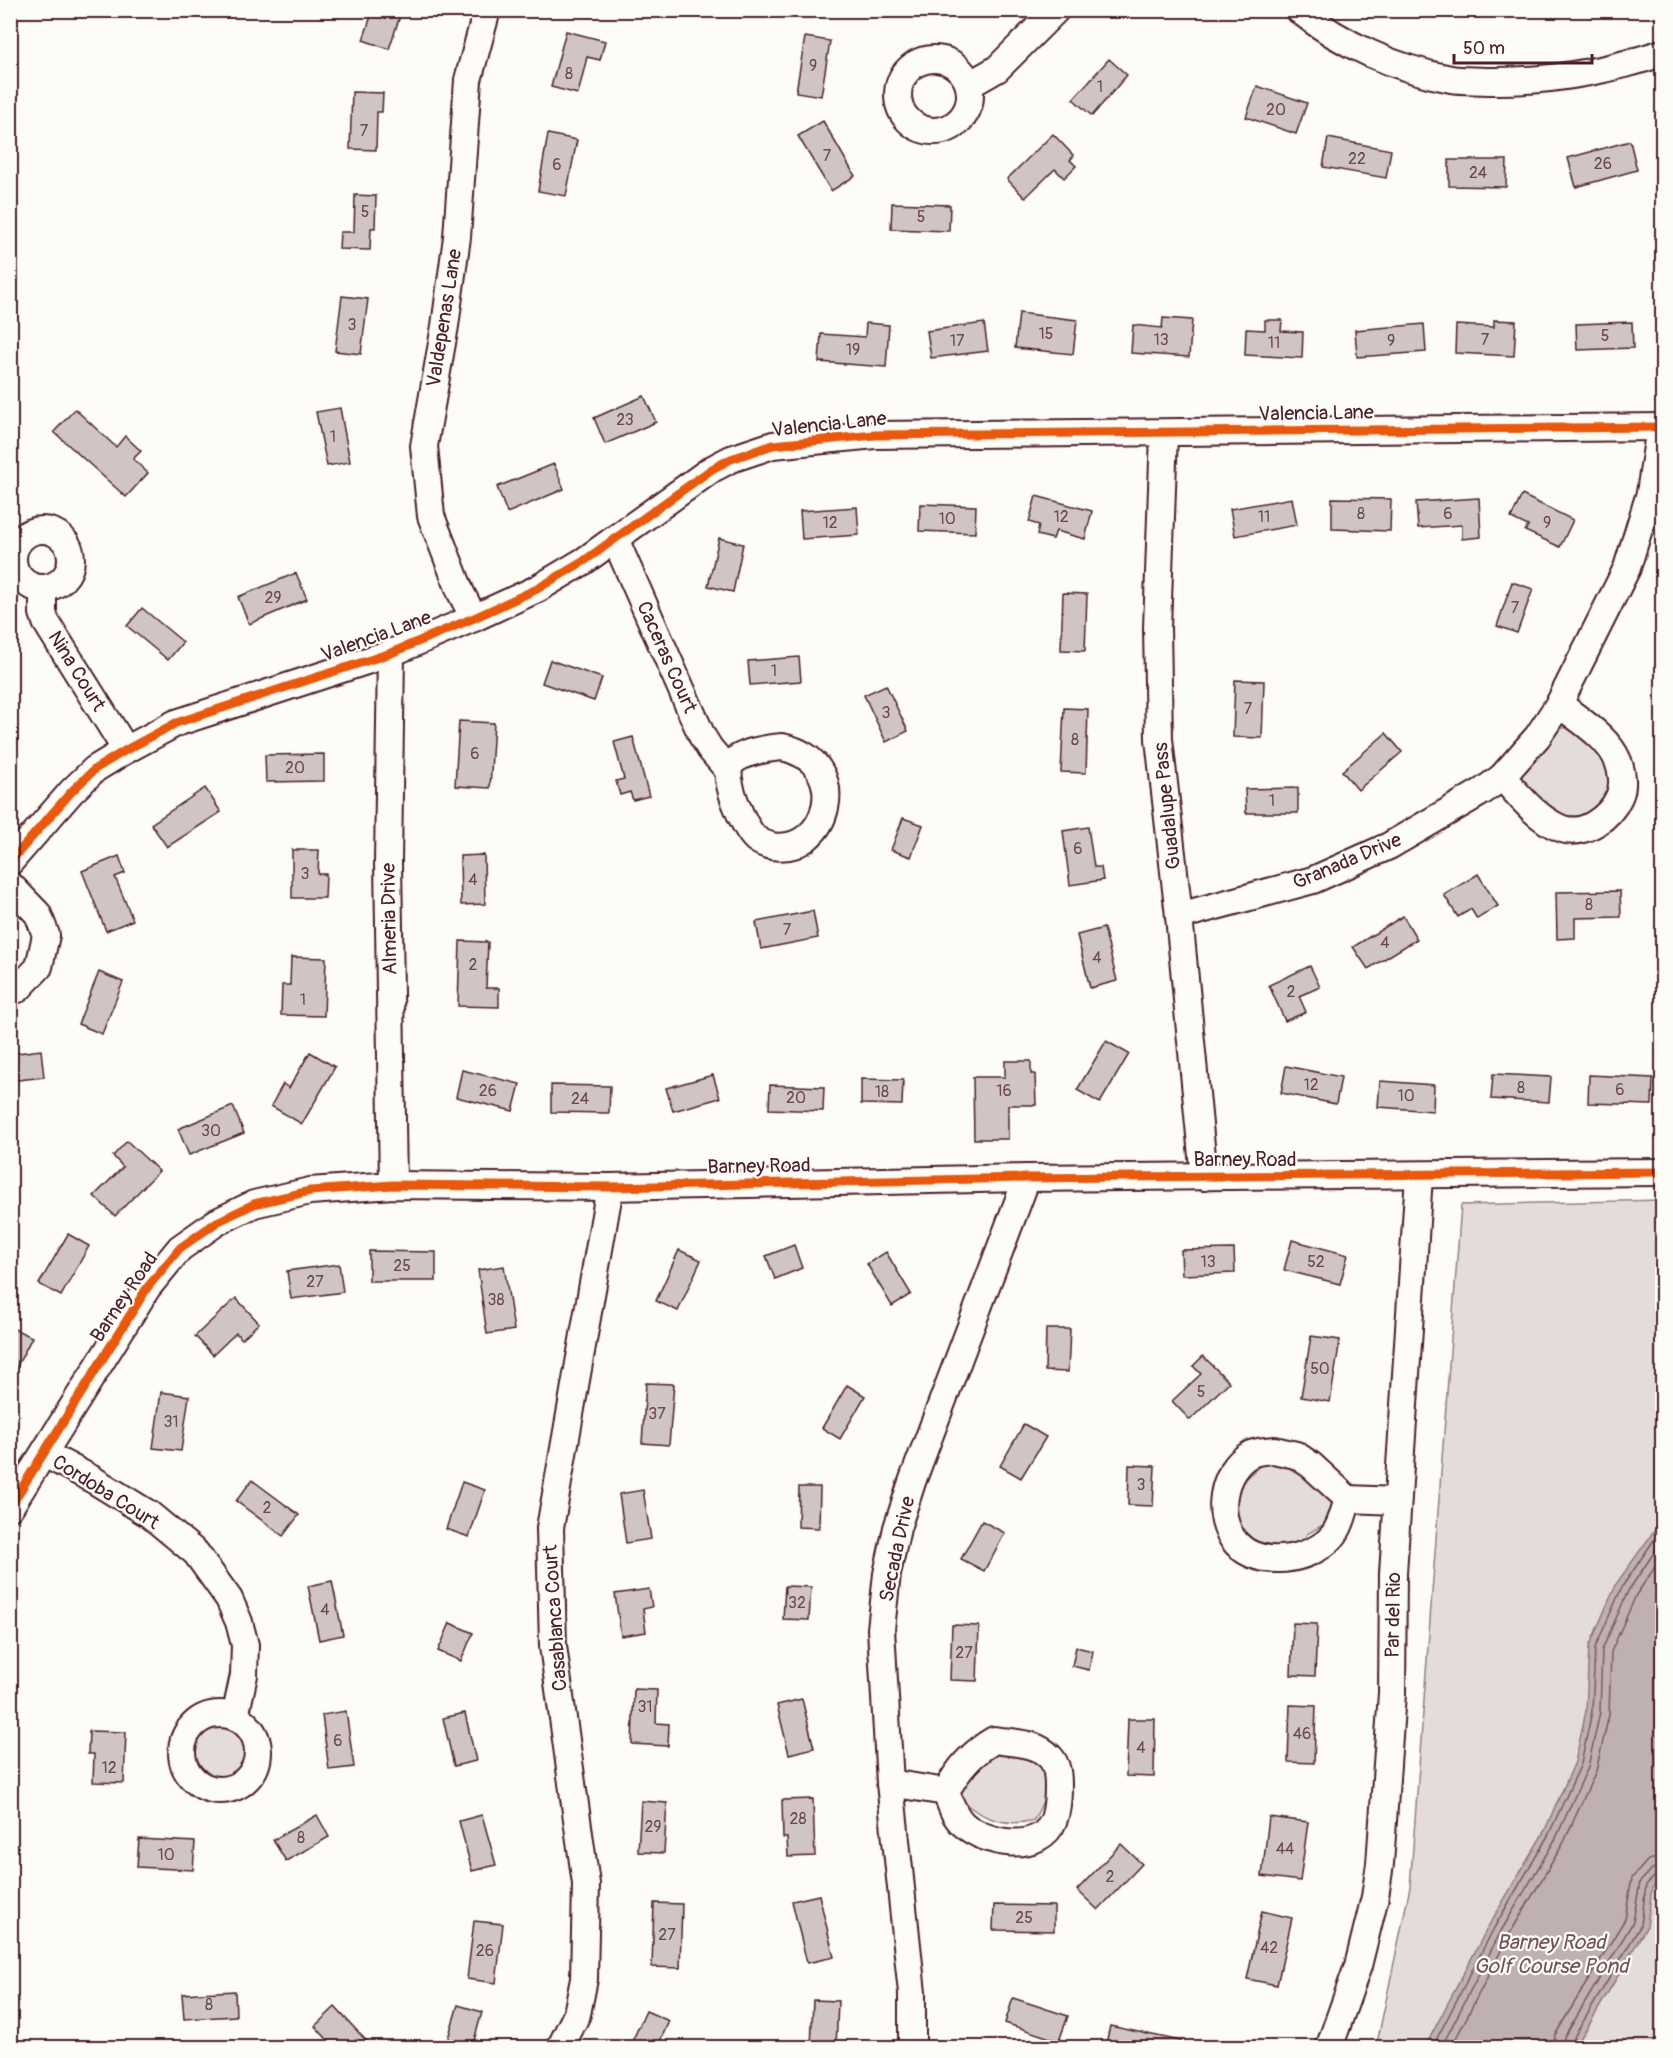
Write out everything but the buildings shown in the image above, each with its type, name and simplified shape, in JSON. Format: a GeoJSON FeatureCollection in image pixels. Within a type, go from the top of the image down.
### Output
{"type":"FeatureCollection","features":[{"type":"Feature","properties":{"kind":"street","name":"Valdepenas Lane"},"geometry":{"type":"LineString","coordinates":[[474,618],[461,593],[431,516],[424,446],[445,326],[457,237],[468,80],[487,10]]}},
{"type":"Feature","properties":{"kind":"street"},"geometry":{"type":"LineString","coordinates":[[969,85],[997,69],[1056,10]]}},
{"type":"Feature","properties":{"kind":"street"},"geometry":{"type":"LineString","coordinates":[[1299,10],[1320,27],[1377,56],[1402,67],[1453,80],[1521,81],[1583,75],[1634,63],[1662,53]]}},
{"type":"Feature","properties":{"kind":"street","name":"Valencia Lane"},"geometry":{"type":"LineString","coordinates":[[10,862],[72,791],[95,769],[126,750],[176,723],[391,653],[537,589],[584,561],[712,469],[731,459],[773,445],[875,435],[1661,427]]}},
{"type":"Feature","properties":{"kind":"street","name":"Granada Drive"},"geometry":{"type":"LineString","coordinates":[[1179,916],[1313,880],[1389,846],[1483,791],[1502,777],[1538,736],[1559,704],[1627,568],[1650,493],[1661,427]]}},
{"type":"Feature","properties":{"kind":"street","name":"Guadalupe Pass"},"geometry":{"type":"LineString","coordinates":[[1164,433],[1157,628],[1159,739],[1179,916],[1204,1177]]}},
{"type":"Feature","properties":{"kind":"street","name":"Caceras Court"},"geometry":{"type":"LineString","coordinates":[[615,539],[702,736],[728,770]]}},
{"type":"Feature","properties":{"kind":"street","name":"Nina Court"},"geometry":{"type":"LineString","coordinates":[[43,588],[43,613],[46,622],[126,750]]}},
{"type":"Feature","properties":{"kind":"street","name":"Almeria Drive"},"geometry":{"type":"LineString","coordinates":[[391,653],[388,862],[393,1185]]}},
{"type":"Feature","properties":{"kind":"street"},"geometry":{"type":"LineString","coordinates":[[1502,777],[1543,819],[1562,830],[1585,830],[1607,816],[1620,796],[1622,778],[1617,759],[1601,737],[1559,704]]}},
{"type":"Feature","properties":{"kind":"street"},"geometry":{"type":"LineString","coordinates":[[10,885],[38,914],[46,935],[39,967],[18,989],[10,990]]}},
{"type":"Feature","properties":{"kind":"street","name":"Barney Road"},"geometry":{"type":"LineString","coordinates":[[10,1507],[147,1288],[180,1248],[217,1222],[254,1204],[310,1191],[393,1185],[610,1187],[1027,1178],[1662,1172]]}},
{"type":"Feature","properties":{"kind":"street","name":"Par del Rio"},"geometry":{"type":"LineString","coordinates":[[1329,2048],[1358,1966],[1375,1897],[1380,1864],[1392,1693],[1393,1573],[1397,1502],[1419,1176]]}},
{"type":"Feature","properties":{"kind":"street","name":"Secada Drive"},"geometry":{"type":"LineString","coordinates":[[912,2048],[912,1993],[890,1783],[881,1629],[897,1528],[912,1482],[1027,1178]]}},
{"type":"Feature","properties":{"kind":"street","name":"Casablanca Court"},"geometry":{"type":"LineString","coordinates":[[560,2048],[577,2014],[584,1979],[586,1884],[553,1646],[550,1528],[610,1187]]}},
{"type":"Feature","properties":{"kind":"street"},"geometry":{"type":"LineString","coordinates":[[1348,1499],[1340,1526],[1334,1536],[1303,1556],[1278,1560],[1255,1555],[1237,1545],[1226,1529],[1224,1497],[1230,1474],[1251,1454],[1261,1451],[1274,1450],[1296,1455],[1311,1465],[1348,1499],[1397,1502]]}},
{"type":"Feature","properties":{"kind":"street","name":"Cordoba Court"},"geometry":{"type":"LineString","coordinates":[[45,1454],[92,1479],[149,1514],[196,1554],[228,1599],[239,1622],[245,1645],[244,1676],[235,1717]]}},
{"type":"Feature","properties":{"kind":"street"},"geometry":{"type":"LineString","coordinates":[[994,1740],[1032,1746],[1051,1757],[1058,1771],[1054,1820],[1043,1834],[1026,1843],[992,1841],[963,1825],[955,1815],[946,1792],[953,1776],[978,1749],[994,1740]]}},
{"type":"Feature","properties":{"kind":"street"},"geometry":{"type":"LineString","coordinates":[[890,1783],[946,1792]]}},
{"type":"Feature","properties":{"kind":"shaded area"},"geometry":{"type":"Polygon","coordinates":[[[1573,727],[1603,757],[1610,775],[1610,786],[1604,800],[1585,816],[1560,816],[1522,781],[1521,770],[1562,728],[1573,727]]]}},
{"type":"Feature","properties":{"kind":"shaded area"},"geometry":{"type":"Polygon","coordinates":[[[1662,1200],[1662,2047],[1376,2048],[1410,1887],[1461,1205],[1662,1200]]]}},
{"type":"Feature","properties":{"kind":"shaded area"},"geometry":{"type":"Polygon","coordinates":[[[1282,1463],[1296,1469],[1332,1499],[1335,1511],[1330,1521],[1307,1534],[1301,1546],[1265,1549],[1232,1527],[1238,1485],[1261,1465],[1282,1463]]]}},
{"type":"Feature","properties":{"kind":"shaded area"},"geometry":{"type":"Polygon","coordinates":[[[222,1719],[235,1723],[248,1752],[246,1764],[225,1781],[206,1777],[195,1764],[196,1748],[200,1737],[222,1719]]]}},
{"type":"Feature","properties":{"kind":"shaded area"},"geometry":{"type":"Polygon","coordinates":[[[1003,1751],[1031,1756],[1047,1773],[1044,1799],[1034,1820],[1004,1822],[985,1816],[959,1798],[970,1776],[1003,1751]]]}},
{"type":"Feature","properties":{"kind":"water","name":"Barney Road Golf Course Pond"},"geometry":{"type":"Polygon","coordinates":[[[1662,1520],[1662,1877],[1652,1888],[1647,1926],[1574,2047],[1425,2047],[1489,1925],[1544,1832],[1575,1762],[1586,1711],[1589,1647],[1616,1584],[1662,1520]]]}},
{"type":"Feature","properties":{"kind":"cycle path"},"geometry":{"type":"LineString","coordinates":[[10,862],[72,791],[95,769],[126,750],[176,723],[391,653],[537,589],[584,561],[712,469],[731,459],[773,445],[875,435],[1662,427]]}},
{"type":"Feature","properties":{"kind":"cycle path"},"geometry":{"type":"LineString","coordinates":[[10,1507],[147,1288],[180,1248],[217,1222],[254,1204],[310,1191],[393,1185],[610,1187],[1027,1178],[1662,1172]]}}]}
